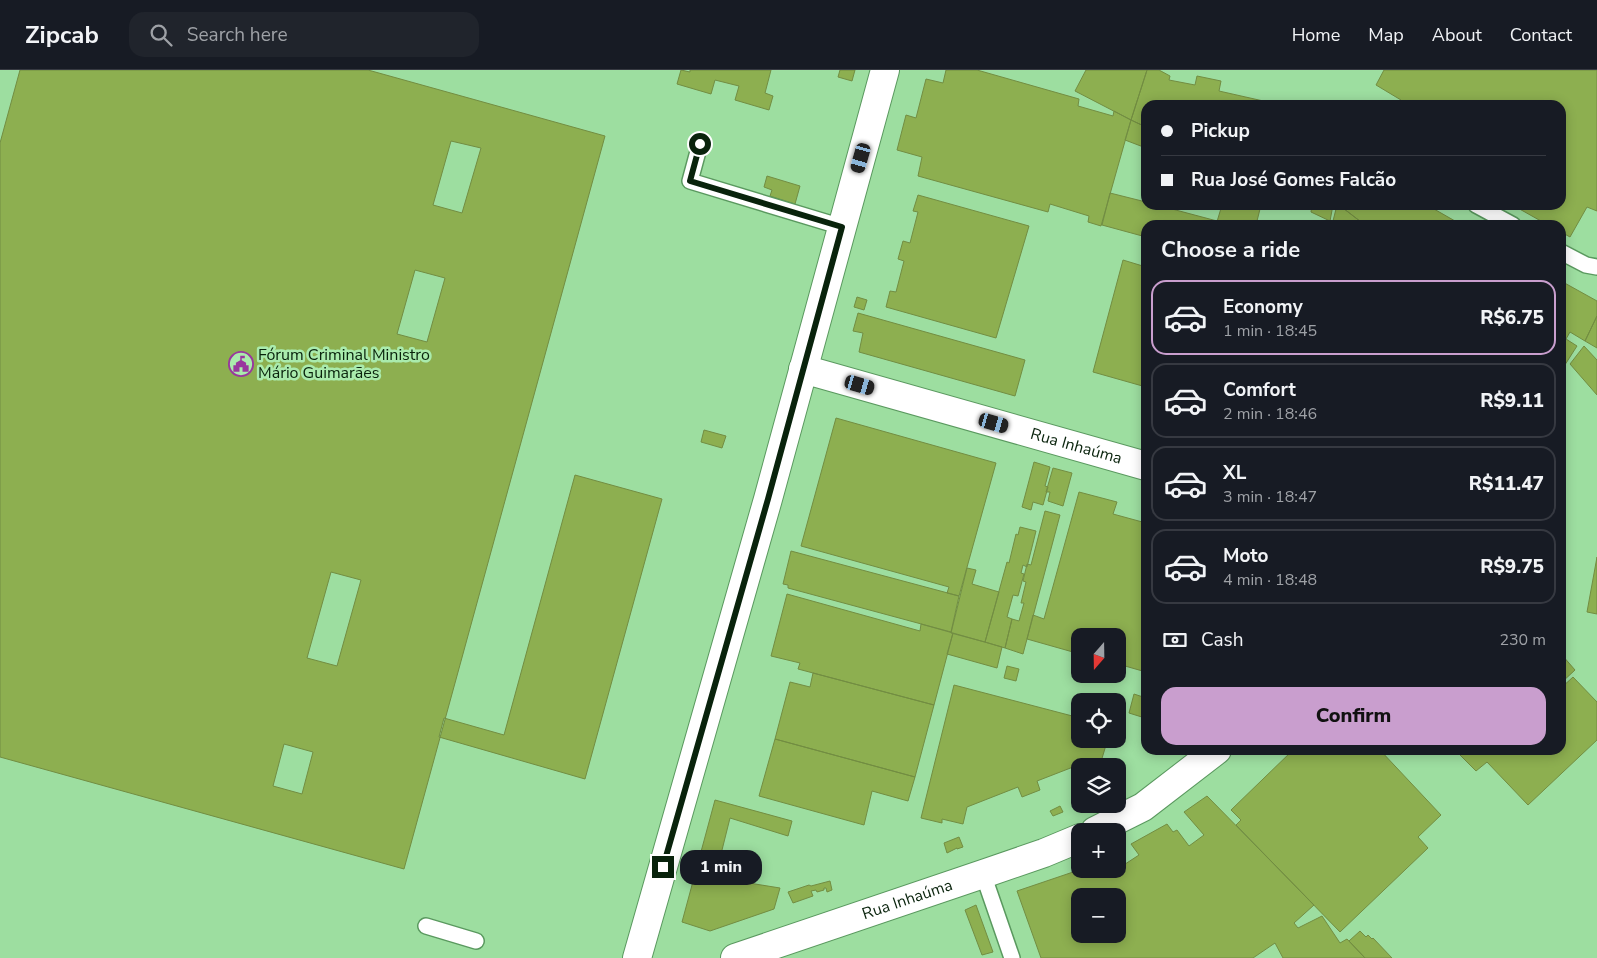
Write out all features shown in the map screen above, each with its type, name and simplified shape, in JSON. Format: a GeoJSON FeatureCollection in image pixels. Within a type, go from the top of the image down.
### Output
{"type":"FeatureCollection","features":[{"type":"Feature","properties":{"kind":"street"},"geometry":{"type":"LineString","coordinates":[[637,958],[765,508],[885,70]]}},
{"type":"Feature","properties":{"kind":"street","name":"Rua Inhaúma"},"geometry":{"type":"LineString","coordinates":[[803,369],[1141,465]]}},
{"type":"Feature","properties":{"kind":"street"},"geometry":{"type":"LineString","coordinates":[[1111,823],[1143,807],[1211,755]]}},
{"type":"Feature","properties":{"kind":"street","name":"Rua Inhaúma"},"geometry":{"type":"LineString","coordinates":[[735,958],[1044,853],[1071,842]]}},
{"type":"Feature","properties":{"kind":"lane"},"geometry":{"type":"LineString","coordinates":[[700,144],[690,181],[842,227]]}},
{"type":"Feature","properties":{"kind":"lane"},"geometry":{"type":"LineString","coordinates":[[1485,210],[1504,220]]}},
{"type":"Feature","properties":{"kind":"lane"},"geometry":{"type":"LineString","coordinates":[[1566,255],[1586,265],[1597,267]]}},
{"type":"Feature","properties":{"kind":"lane"},"geometry":{"type":"LineString","coordinates":[[983,874],[1012,958]]}},
{"type":"Feature","properties":{"kind":"lane"},"geometry":{"type":"LineString","coordinates":[[426,926],[476,941]]}},
{"type":"Feature","properties":{"kind":"building"},"geometry":{"type":"Polygon","coordinates":[[[20,70],[368,70],[605,136],[404,869],[0,757],[0,143],[20,70]],[[451,141],[433,205],[462,213],[481,148],[451,141]],[[415,270],[397,334],[427,342],[445,278],[415,270]],[[331,572],[307,658],[337,666],[361,580],[331,572]],[[284,744],[273,786],[302,794],[313,752],[284,744]]]}},
{"type":"Feature","properties":{"kind":"building"},"geometry":{"type":"Polygon","coordinates":[[[681,70],[690,72],[690,70],[771,70],[765,93],[773,96],[769,110],[735,100],[739,86],[715,80],[711,94],[677,84],[681,70]]]}},
{"type":"Feature","properties":{"kind":"building"},"geometry":{"type":"Polygon","coordinates":[[[840,70],[855,70],[852,81],[838,77],[840,70]]]}},
{"type":"Feature","properties":{"kind":"building"},"geometry":{"type":"Polygon","coordinates":[[[946,70],[977,70],[1079,99],[1078,106],[1113,116],[1114,111],[1131,120],[1101,226],[1088,222],[1089,216],[1050,204],[1048,212],[918,176],[922,157],[897,150],[906,115],[916,118],[926,79],[943,83],[946,70]]]}},
{"type":"Feature","properties":{"kind":"building"},"geometry":{"type":"Polygon","coordinates":[[[1086,70],[1147,70],[1131,120],[1075,91],[1086,70]]]}},
{"type":"Feature","properties":{"kind":"building"},"geometry":{"type":"Polygon","coordinates":[[[1147,70],[1159,70],[1170,76],[1169,80],[1195,85],[1197,76],[1221,81],[1219,91],[1259,100],[1141,100],[1141,125],[1131,120],[1147,70]]]}},
{"type":"Feature","properties":{"kind":"building"},"geometry":{"type":"Polygon","coordinates":[[[1384,70],[1597,70],[1597,211],[1587,207],[1570,237],[1566,235],[1566,220],[1539,220],[1521,210],[1566,210],[1566,100],[1401,100],[1376,85],[1384,70]]]}},
{"type":"Feature","properties":{"kind":"building"},"geometry":{"type":"Polygon","coordinates":[[[1131,120],[1141,125],[1141,146],[1125,140],[1131,120]]]}},
{"type":"Feature","properties":{"kind":"building"},"geometry":{"type":"Polygon","coordinates":[[[767,176],[800,186],[795,204],[770,196],[772,190],[764,187],[767,176]]]}},
{"type":"Feature","properties":{"kind":"building"},"geometry":{"type":"Polygon","coordinates":[[[1110,193],[1141,201],[1141,210],[1176,210],[1213,220],[1141,220],[1141,236],[1102,225],[1110,193]]]}},
{"type":"Feature","properties":{"kind":"building"},"geometry":{"type":"Polygon","coordinates":[[[918,195],[1029,226],[996,338],[886,307],[890,291],[896,292],[904,261],[898,259],[903,241],[910,243],[918,212],[913,211],[918,195]]]}},
{"type":"Feature","properties":{"kind":"building"},"geometry":{"type":"Polygon","coordinates":[[[1220,210],[1260,210],[1257,220],[1218,220],[1220,210]]]}},
{"type":"Feature","properties":{"kind":"building"},"geometry":{"type":"Polygon","coordinates":[[[1311,210],[1332,210],[1330,220],[1311,212],[1311,210]]]}},
{"type":"Feature","properties":{"kind":"building"},"geometry":{"type":"Polygon","coordinates":[[[1336,210],[1346,210],[1358,220],[1333,220],[1336,210]]]}},
{"type":"Feature","properties":{"kind":"building"},"geometry":{"type":"Polygon","coordinates":[[[1346,210],[1436,210],[1453,220],[1358,220],[1346,210]]]}},
{"type":"Feature","properties":{"kind":"building"},"geometry":{"type":"Polygon","coordinates":[[[1123,260],[1141,265],[1141,386],[1093,372],[1123,260]]]}},
{"type":"Feature","properties":{"kind":"building"},"geometry":{"type":"Polygon","coordinates":[[[1566,284],[1597,301],[1597,316],[1585,341],[1570,332],[1566,339],[1566,284]]]}},
{"type":"Feature","properties":{"kind":"building"},"geometry":{"type":"Polygon","coordinates":[[[857,297],[867,300],[864,310],[854,307],[857,297]]]}},
{"type":"Feature","properties":{"kind":"building"},"geometry":{"type":"Polygon","coordinates":[[[858,313],[1025,360],[1015,396],[859,352],[863,333],[853,331],[858,313]]]}},
{"type":"Feature","properties":{"kind":"building"},"geometry":{"type":"Polygon","coordinates":[[[1597,316],[1597,348],[1585,341],[1597,316]]]}},
{"type":"Feature","properties":{"kind":"building"},"geometry":{"type":"Polygon","coordinates":[[[1566,339],[1577,346],[1566,363],[1566,339]]]}},
{"type":"Feature","properties":{"kind":"building"},"geometry":{"type":"Polygon","coordinates":[[[1584,346],[1597,360],[1597,395],[1570,364],[1584,346]]]}},
{"type":"Feature","properties":{"kind":"building"},"geometry":{"type":"Polygon","coordinates":[[[836,418],[996,463],[959,596],[947,593],[949,587],[801,546],[836,418]]]}},
{"type":"Feature","properties":{"kind":"building"},"geometry":{"type":"Polygon","coordinates":[[[704,430],[726,436],[722,448],[701,442],[704,430]]]}},
{"type":"Feature","properties":{"kind":"building"},"geometry":{"type":"Polygon","coordinates":[[[1034,462],[1050,467],[1045,486],[1048,487],[1043,505],[1033,502],[1031,510],[1022,507],[1034,462]]]}},
{"type":"Feature","properties":{"kind":"building"},"geometry":{"type":"Polygon","coordinates":[[[1053,468],[1072,473],[1063,506],[1048,501],[1050,492],[1046,492],[1053,468]]]}},
{"type":"Feature","properties":{"kind":"building"},"geometry":{"type":"Polygon","coordinates":[[[575,475],[662,499],[585,779],[439,737],[444,718],[504,735],[575,475]]]}},
{"type":"Feature","properties":{"kind":"building"},"geometry":{"type":"Polygon","coordinates":[[[1079,492],[1117,502],[1113,514],[1141,522],[1141,671],[1126,666],[1126,628],[1071,628],[1071,651],[1027,639],[1033,615],[1044,619],[1079,492]]]}},
{"type":"Feature","properties":{"kind":"building"},"geometry":{"type":"Polygon","coordinates":[[[1045,511],[1060,515],[1023,654],[1005,648],[1012,619],[1019,621],[1024,603],[1021,603],[1026,582],[1023,581],[1027,564],[1031,565],[1045,511]]]}},
{"type":"Feature","properties":{"kind":"building"},"geometry":{"type":"Polygon","coordinates":[[[1020,527],[1036,531],[1027,567],[1023,565],[1021,573],[1024,574],[1018,596],[1013,595],[1007,617],[1012,619],[1005,648],[985,642],[1007,562],[1009,563],[1016,534],[1018,535],[1020,527]]]}},
{"type":"Feature","properties":{"kind":"building"},"geometry":{"type":"Polygon","coordinates":[[[791,551],[959,596],[951,632],[788,588],[788,585],[783,584],[791,551]]]}},
{"type":"Feature","properties":{"kind":"building"},"geometry":{"type":"Polygon","coordinates":[[[1597,557],[1597,614],[1587,612],[1597,557]]]}},
{"type":"Feature","properties":{"kind":"building"},"geometry":{"type":"Polygon","coordinates":[[[967,568],[976,570],[972,584],[999,592],[985,642],[951,633],[967,568]]]}},
{"type":"Feature","properties":{"kind":"building"},"geometry":{"type":"Polygon","coordinates":[[[787,594],[920,631],[921,624],[953,633],[934,705],[798,669],[800,663],[771,656],[787,594]]]}},
{"type":"Feature","properties":{"kind":"building"},"geometry":{"type":"Polygon","coordinates":[[[953,633],[1002,647],[997,668],[947,654],[953,633]]]}},
{"type":"Feature","properties":{"kind":"building"},"geometry":{"type":"Polygon","coordinates":[[[1566,660],[1575,670],[1566,678],[1566,660]]]}},
{"type":"Feature","properties":{"kind":"building"},"geometry":{"type":"Polygon","coordinates":[[[1007,666],[1019,669],[1016,681],[1004,678],[1007,666]]]}},
{"type":"Feature","properties":{"kind":"building"},"geometry":{"type":"Polygon","coordinates":[[[813,673],[934,705],[915,777],[775,739],[790,682],[810,687],[813,673]]]}},
{"type":"Feature","properties":{"kind":"building"},"geometry":{"type":"Polygon","coordinates":[[[1573,677],[1597,702],[1597,740],[1528,805],[1487,762],[1476,771],[1460,755],[1566,755],[1566,683],[1573,677]]]}},
{"type":"Feature","properties":{"kind":"building"},"geometry":{"type":"Polygon","coordinates":[[[954,685],[1071,716],[1071,748],[1105,748],[1102,758],[1071,758],[1071,768],[1037,781],[1040,790],[1022,797],[1018,787],[967,807],[963,824],[942,819],[942,823],[921,818],[954,685]]]}},
{"type":"Feature","properties":{"kind":"building"},"geometry":{"type":"Polygon","coordinates":[[[1134,694],[1141,696],[1141,717],[1129,713],[1134,694]]]}},
{"type":"Feature","properties":{"kind":"building"},"geometry":{"type":"Polygon","coordinates":[[[775,739],[915,777],[908,801],[872,791],[864,825],[759,796],[775,739]]]}},
{"type":"Feature","properties":{"kind":"building"},"geometry":{"type":"Polygon","coordinates":[[[1288,755],[1385,755],[1441,815],[1418,837],[1428,848],[1340,932],[1236,825],[1241,820],[1231,810],[1288,755]]]}},
{"type":"Feature","properties":{"kind":"building"},"geometry":{"type":"Polygon","coordinates":[[[1207,796],[1314,905],[1294,923],[1298,928],[1322,916],[1340,943],[1347,939],[1365,958],[1283,958],[1275,943],[1253,958],[1041,958],[1017,891],[1071,873],[1071,878],[1126,878],[1126,863],[1139,855],[1131,844],[1167,824],[1173,832],[1177,830],[1189,846],[1204,835],[1184,812],[1207,796]]]}},
{"type":"Feature","properties":{"kind":"building"},"geometry":{"type":"Polygon","coordinates":[[[715,800],[792,821],[788,836],[730,818],[720,858],[724,859],[720,874],[755,884],[780,888],[774,909],[710,931],[682,922],[715,800]]]}},
{"type":"Feature","properties":{"kind":"building"},"geometry":{"type":"Polygon","coordinates":[[[1060,806],[1063,812],[1053,816],[1050,811],[1060,806]]]}},
{"type":"Feature","properties":{"kind":"building"},"geometry":{"type":"Polygon","coordinates":[[[959,837],[963,847],[947,853],[944,843],[959,837]]]}},
{"type":"Feature","properties":{"kind":"building"},"geometry":{"type":"Polygon","coordinates":[[[830,881],[832,890],[827,892],[826,888],[824,888],[824,890],[817,892],[816,890],[811,891],[813,896],[793,903],[788,892],[809,885],[830,881]]]}},
{"type":"Feature","properties":{"kind":"building"},"geometry":{"type":"Polygon","coordinates":[[[976,905],[993,952],[982,955],[965,910],[976,905]]]}},
{"type":"Feature","properties":{"kind":"building"},"geometry":{"type":"Polygon","coordinates":[[[1360,931],[1366,937],[1368,935],[1373,938],[1392,958],[1365,958],[1349,941],[1360,931]]]}},
{"type":"Feature","properties":{"kind":"place","name":"Fórum Criminal Ministro Mário Guimarães"},"geometry":{"type":"Point","coordinates":[241,364]}},
{"type":"Feature","properties":{"kind":"route"},"geometry":{"type":"LineString","coordinates":[[663,867],[768,499],[842,227],[690,181],[700,144]]}}]}
